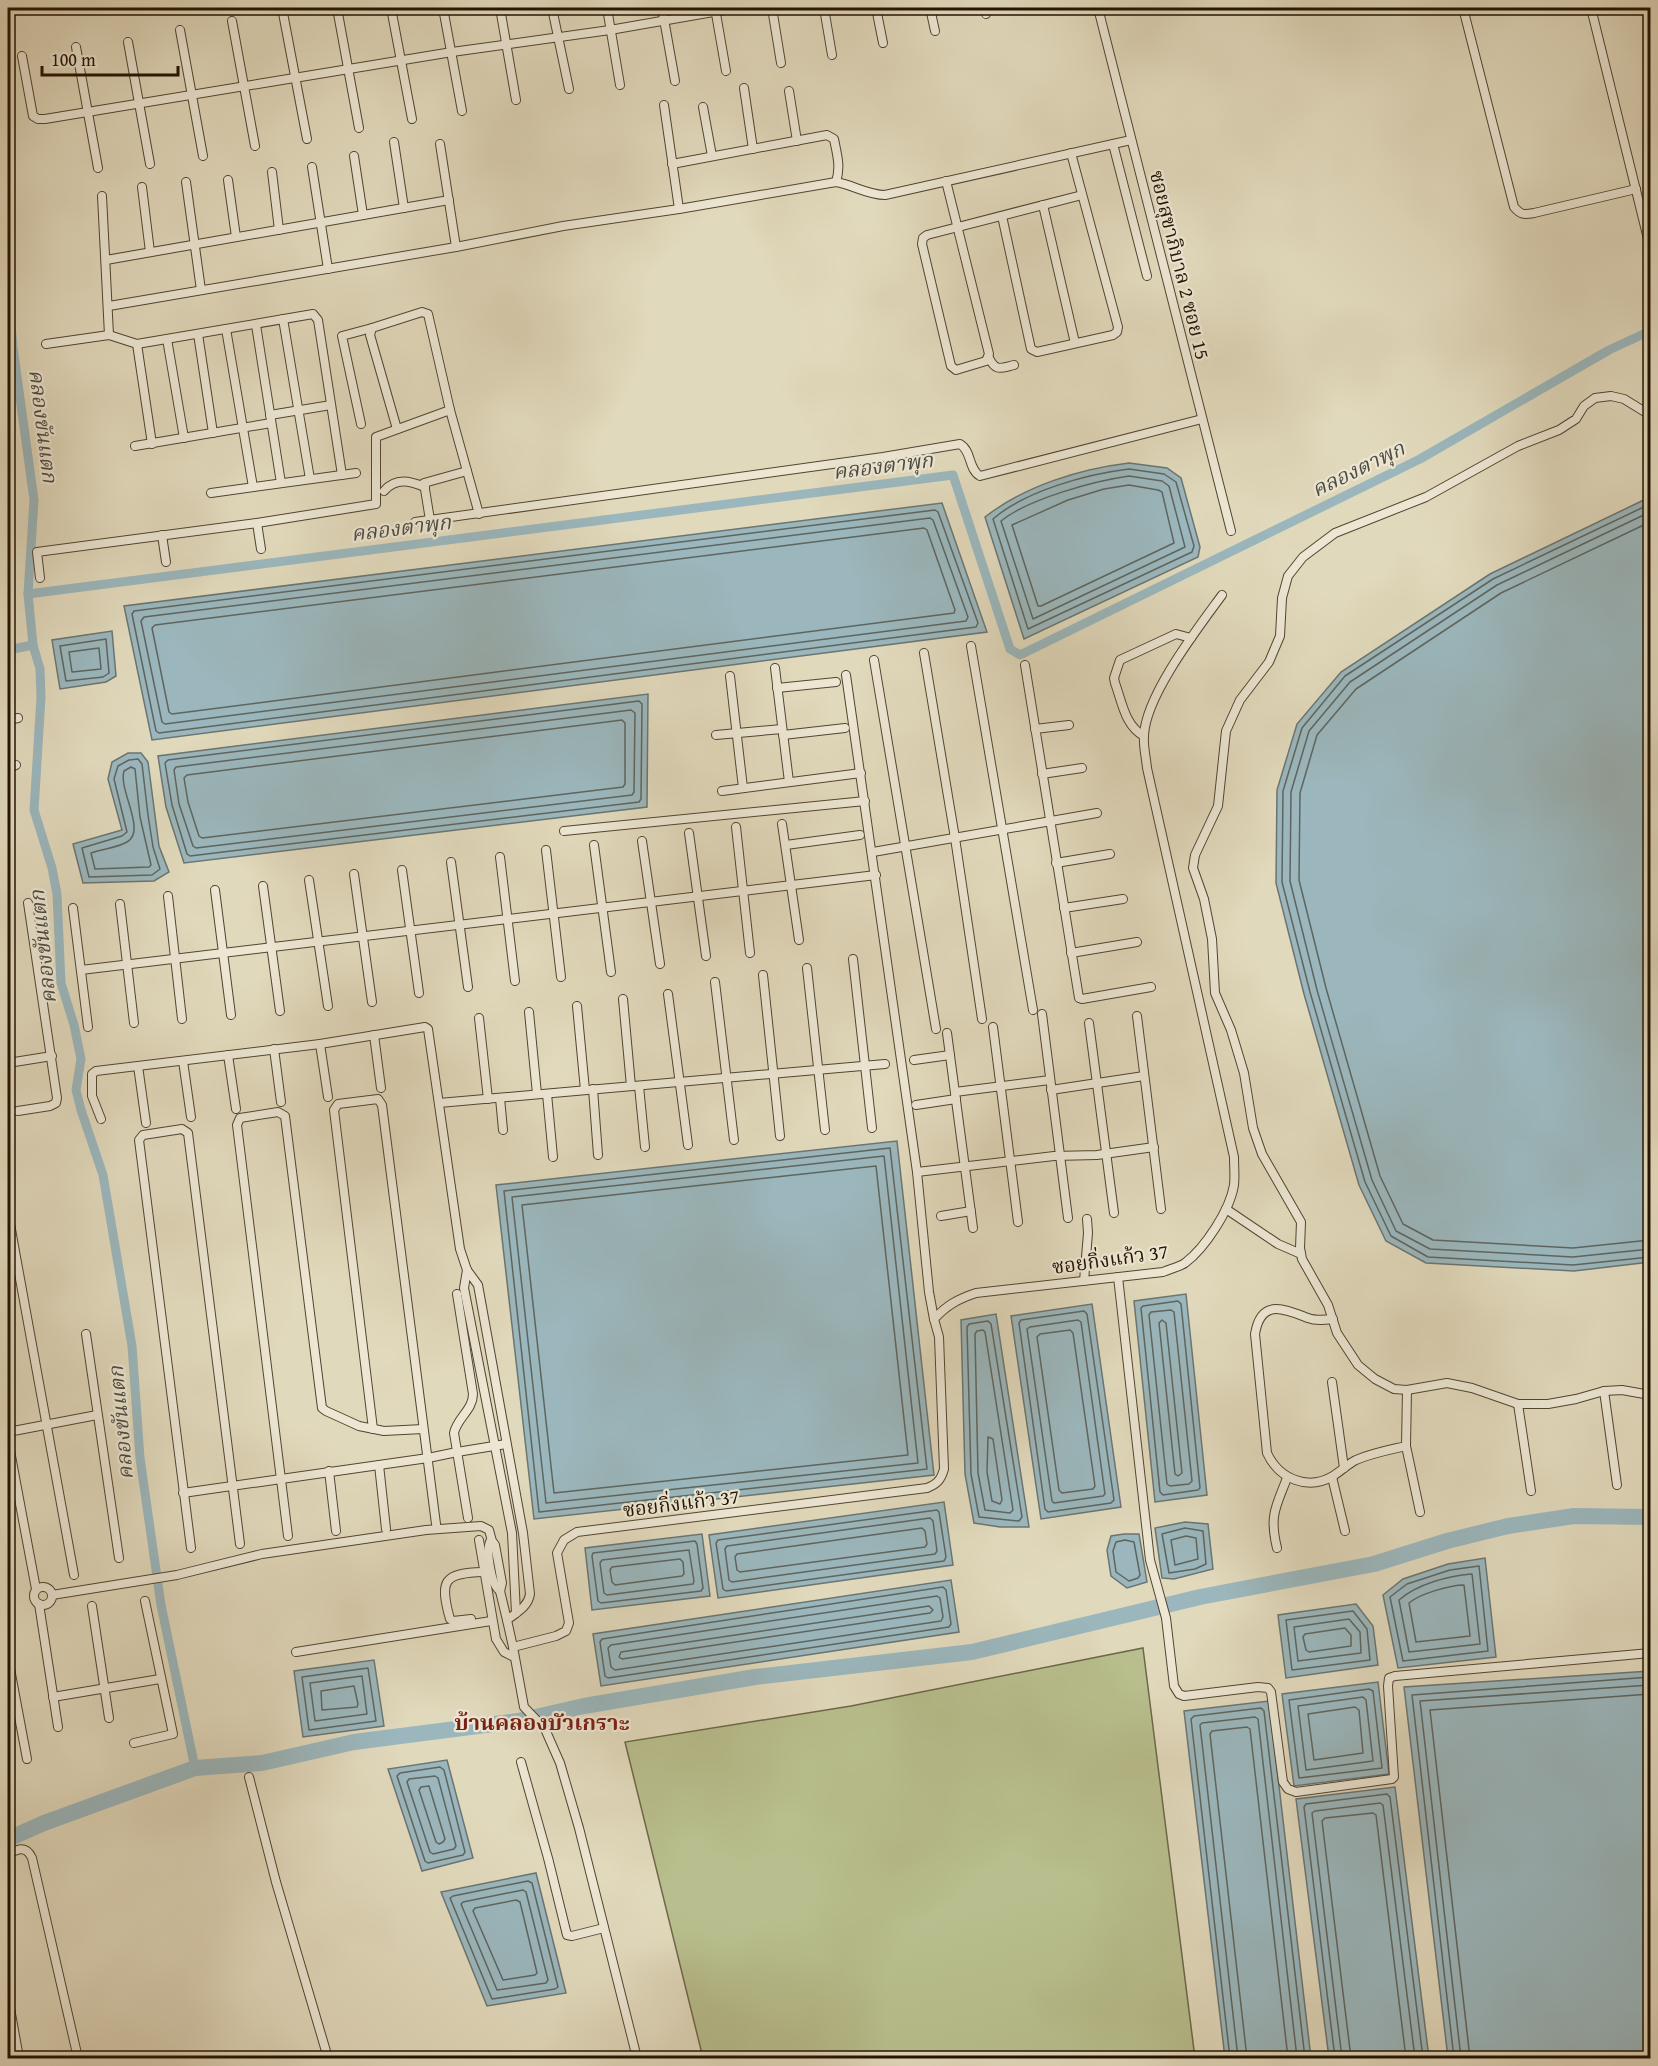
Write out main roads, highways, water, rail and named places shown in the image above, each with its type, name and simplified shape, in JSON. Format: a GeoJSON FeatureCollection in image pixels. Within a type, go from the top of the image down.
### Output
{"type":"FeatureCollection","features":[{"type":"Feature","properties":{"kind":"water"},"geometry":{"type":"Polygon","coordinates":[[[1129,463],[1167,468],[1181,478],[1200,547],[1198,557],[1024,639],[985,517],[1017,496],[1053,481],[1091,470],[1129,463]]]}},
{"type":"Feature","properties":{"kind":"water"},"geometry":{"type":"Polygon","coordinates":[[[1650,497],[1650,1262],[1574,1271],[1426,1263],[1386,1241],[1359,1185],[1304,994],[1276,883],[1277,790],[1297,724],[1341,672],[1490,574],[1650,497]]]}},
{"type":"Feature","properties":{"kind":"water"},"geometry":{"type":"Polygon","coordinates":[[[942,503],[987,632],[152,740],[124,606],[942,503]]]}},
{"type":"Feature","properties":{"kind":"water"},"geometry":{"type":"Polygon","coordinates":[[[112,631],[116,676],[106,682],[60,689],[52,640],[112,631]]]}},
{"type":"Feature","properties":{"kind":"water"},"geometry":{"type":"Polygon","coordinates":[[[648,694],[647,807],[184,863],[166,807],[158,756],[648,694]]]}},
{"type":"Feature","properties":{"kind":"water"},"geometry":{"type":"Polygon","coordinates":[[[128,753],[141,753],[148,762],[159,846],[169,872],[154,881],[83,883],[73,844],[122,830],[108,779],[112,762],[128,753]]]}},
{"type":"Feature","properties":{"kind":"water"},"geometry":{"type":"Polygon","coordinates":[[[897,1141],[934,1475],[534,1519],[496,1185],[897,1141]]]}},
{"type":"Feature","properties":{"kind":"water"},"geometry":{"type":"Polygon","coordinates":[[[1186,1294],[1207,1495],[1155,1502],[1134,1301],[1186,1294]]]}},
{"type":"Feature","properties":{"kind":"water"},"geometry":{"type":"Polygon","coordinates":[[[1092,1304],[1121,1507],[1041,1519],[1011,1316],[1092,1304]]]}},
{"type":"Feature","properties":{"kind":"water"},"geometry":{"type":"Polygon","coordinates":[[[996,1314],[1029,1527],[1000,1527],[974,1523],[965,1474],[961,1320],[996,1314]]]}},
{"type":"Feature","properties":{"kind":"water"},"geometry":{"type":"Polygon","coordinates":[[[944,1502],[953,1565],[718,1598],[709,1535],[944,1502]]]}},
{"type":"Feature","properties":{"kind":"water"},"geometry":{"type":"Polygon","coordinates":[[[1185,1522],[1208,1524],[1213,1569],[1174,1579],[1162,1578],[1155,1528],[1185,1522]]]}},
{"type":"Feature","properties":{"kind":"water"},"geometry":{"type":"Polygon","coordinates":[[[702,1534],[710,1596],[592,1610],[585,1548],[702,1534]]]}},
{"type":"Feature","properties":{"kind":"water"},"geometry":{"type":"Polygon","coordinates":[[[1139,1534],[1147,1582],[1127,1588],[1111,1576],[1107,1550],[1111,1536],[1139,1534]]]}},
{"type":"Feature","properties":{"kind":"water"},"geometry":{"type":"Polygon","coordinates":[[[1485,1558],[1496,1657],[1398,1668],[1383,1595],[1403,1579],[1448,1564],[1485,1558]]]}},
{"type":"Feature","properties":{"kind":"water"},"geometry":{"type":"Polygon","coordinates":[[[951,1580],[959,1632],[601,1686],[593,1634],[951,1580]]]}},
{"type":"Feature","properties":{"kind":"water"},"geometry":{"type":"Polygon","coordinates":[[[1356,1604],[1373,1626],[1378,1665],[1286,1678],[1278,1615],[1356,1604]]]}},
{"type":"Feature","properties":{"kind":"water"},"geometry":{"type":"Polygon","coordinates":[[[374,1660],[384,1726],[303,1737],[294,1671],[374,1660]]]}},
{"type":"Feature","properties":{"kind":"water"},"geometry":{"type":"Polygon","coordinates":[[[1650,1671],[1650,2058],[1448,2058],[1404,1687],[1650,1671]]]}},
{"type":"Feature","properties":{"kind":"water"},"geometry":{"type":"Polygon","coordinates":[[[1378,1682],[1389,1774],[1294,1786],[1282,1694],[1378,1682]]]}},
{"type":"Feature","properties":{"kind":"water"},"geometry":{"type":"Polygon","coordinates":[[[1269,1701],[1311,2058],[1225,2058],[1184,1711],[1269,1701]]]}},
{"type":"Feature","properties":{"kind":"water"},"geometry":{"type":"Polygon","coordinates":[[[447,1760],[473,1858],[422,1871],[388,1769],[447,1760]]]}},
{"type":"Feature","properties":{"kind":"water"},"geometry":{"type":"Polygon","coordinates":[[[1395,1787],[1429,2058],[1329,2058],[1296,1799],[1395,1787]]]}},
{"type":"Feature","properties":{"kind":"water"},"geometry":{"type":"Polygon","coordinates":[[[536,1873],[566,1993],[487,2006],[441,1892],[536,1873]]]}},
{"type":"Feature","properties":{"kind":"waterway","name":"คลองขันแตก"},"geometry":{"type":"LineString","coordinates":[[8,293],[34,500],[28,594],[33,645],[40,669],[41,697],[34,810],[52,868],[57,894],[61,983],[74,1025],[81,1059],[76,1090],[103,1175],[132,1346],[140,1458],[161,1605],[195,1768]]}},
{"type":"Feature","properties":{"kind":"waterway","name":"คลองตาพุก"},"geometry":{"type":"LineString","coordinates":[[28,594],[953,475],[1010,649],[1020,655],[1420,459],[1609,350],[1650,331]]}},
{"type":"Feature","properties":{"kind":"waterway"},"geometry":{"type":"LineString","coordinates":[[8,650],[33,645]]}},
{"type":"Feature","properties":{"kind":"waterway"},"geometry":{"type":"LineString","coordinates":[[8,1839],[44,1823],[195,1768],[262,1763],[354,1742],[518,1721],[584,1706],[755,1677],[972,1652],[1200,1597],[1374,1564],[1447,1541],[1508,1526],[1574,1516],[1650,1517]]}},
{"type":"Feature","properties":{"kind":"district","name":"บ้านคลองบัวเกราะ"},"geometry":{"type":"Point","coordinates":[542,1722]}}]}
